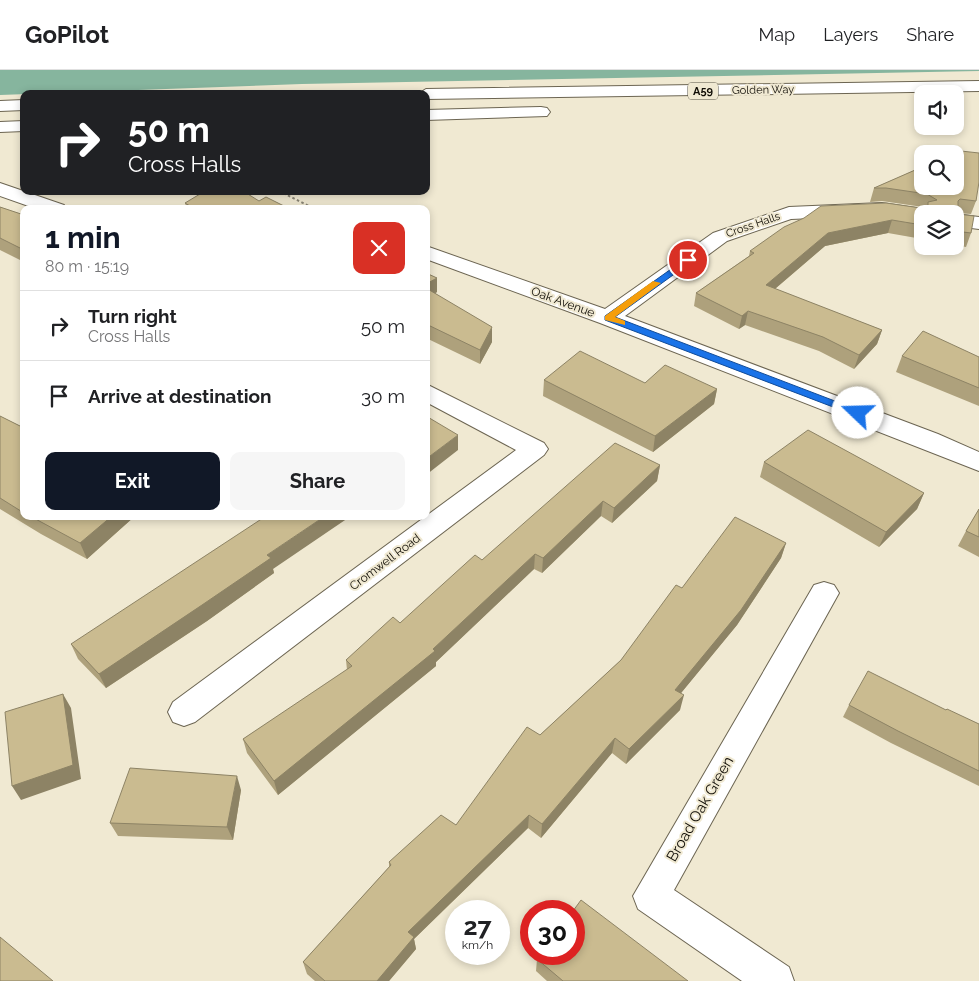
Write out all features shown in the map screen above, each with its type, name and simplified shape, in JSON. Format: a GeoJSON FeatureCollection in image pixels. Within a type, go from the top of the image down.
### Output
{"type":"FeatureCollection","features":[{"type":"Feature","properties":{"kind":"main road","name":"Golden Way"},"geometry":{"type":"LineString","coordinates":[[430,94],[979,86]]}},
{"type":"Feature","properties":{"kind":"main road"},"geometry":{"type":"LineString","coordinates":[[0,106],[20,105]]}},
{"type":"Feature","properties":{"kind":"main road"},"geometry":{"type":"LineString","coordinates":[[430,114],[556,112]]}},
{"type":"Feature","properties":{"kind":"main road"},"geometry":{"type":"LineString","coordinates":[[0,127],[20,126]]}},
{"type":"Feature","properties":{"kind":"main road"},"geometry":{"type":"LineString","coordinates":[[0,189],[46,205]]}},
{"type":"Feature","properties":{"kind":"main road","name":"Cross Halls"},"geometry":{"type":"LineString","coordinates":[[608,318],[720,237],[789,213],[882,209],[914,214]]}},
{"type":"Feature","properties":{"kind":"main road"},"geometry":{"type":"LineString","coordinates":[[964,221],[979,223]]}},
{"type":"Feature","properties":{"kind":"main road","name":"Oak Avenue"},"geometry":{"type":"LineString","coordinates":[[430,253],[608,318],[929,440],[979,462]]}},
{"type":"Feature","properties":{"kind":"main road","name":"Cromwell Road"},"geometry":{"type":"LineString","coordinates":[[184,712],[535,449],[430,394]]}},
{"type":"Feature","properties":{"kind":"main road","name":"Broad Oak Green"},"geometry":{"type":"LineString","coordinates":[[775,981],[651,896],[824,593]]}},
{"type":"Feature","properties":{"kind":"path"},"geometry":{"type":"LineString","coordinates":[[287,195],[307,205]]}},
{"type":"Feature","properties":{"kind":"green space"},"geometry":{"type":"Polygon","coordinates":[[[0,70],[979,70],[302,84],[137,90],[20,90],[20,94],[0,95],[0,70]]]}},
{"type":"Feature","properties":{"kind":"building"},"geometry":{"type":"Polygon","coordinates":[[[964,151],[979,153],[979,182],[976,201],[960,199],[958,205],[928,205],[928,202],[937,200],[929,195],[964,195],[964,151]]]}},
{"type":"Feature","properties":{"kind":"building"},"geometry":{"type":"Polygon","coordinates":[[[914,170],[914,192],[874,188],[914,170]]]}},
{"type":"Feature","properties":{"kind":"building"},"geometry":{"type":"Polygon","coordinates":[[[198,195],[249,195],[259,201],[266,197],[282,205],[188,205],[185,203],[198,195]]]}},
{"type":"Feature","properties":{"kind":"building"},"geometry":{"type":"Polygon","coordinates":[[[886,203],[914,207],[914,224],[892,220],[828,233],[766,285],[882,330],[859,355],[823,337],[748,311],[742,316],[696,293],[754,253],[750,251],[784,227],[804,218],[821,206],[886,203]]]}},
{"type":"Feature","properties":{"kind":"building"},"geometry":{"type":"Polygon","coordinates":[[[0,207],[20,214],[20,248],[0,238],[0,207]]]}},
{"type":"Feature","properties":{"kind":"building"},"geometry":{"type":"Polygon","coordinates":[[[964,215],[974,216],[971,233],[964,232],[964,215]]]}},
{"type":"Feature","properties":{"kind":"building"},"geometry":{"type":"Polygon","coordinates":[[[430,275],[437,278],[430,282],[430,275]]]}},
{"type":"Feature","properties":{"kind":"building"},"geometry":{"type":"Polygon","coordinates":[[[430,290],[492,327],[480,350],[430,326],[430,290]]]}},
{"type":"Feature","properties":{"kind":"building"},"geometry":{"type":"Polygon","coordinates":[[[923,331],[979,357],[979,388],[902,356],[923,331]]]}},
{"type":"Feature","properties":{"kind":"building"},"geometry":{"type":"Polygon","coordinates":[[[580,351],[645,383],[665,365],[717,389],[655,436],[544,380],[580,351]]]}},
{"type":"Feature","properties":{"kind":"building"},"geometry":{"type":"Polygon","coordinates":[[[0,416],[20,426],[20,510],[0,498],[0,416]]]}},
{"type":"Feature","properties":{"kind":"building"},"geometry":{"type":"Polygon","coordinates":[[[430,418],[458,435],[430,456],[430,418]]]}},
{"type":"Feature","properties":{"kind":"building"},"geometry":{"type":"Polygon","coordinates":[[[808,430],[924,493],[886,532],[764,462],[808,430]]]}},
{"type":"Feature","properties":{"kind":"building"},"geometry":{"type":"Polygon","coordinates":[[[615,443],[660,465],[614,508],[603,501],[543,558],[535,554],[433,649],[435,651],[274,781],[243,739],[352,666],[346,660],[393,617],[400,623],[475,555],[482,560],[615,443]]]}},
{"type":"Feature","properties":{"kind":"building"},"geometry":{"type":"Polygon","coordinates":[[[979,509],[979,537],[966,531],[979,509]]]}},
{"type":"Feature","properties":{"kind":"building"},"geometry":{"type":"Polygon","coordinates":[[[735,517],[786,543],[741,610],[675,690],[684,695],[629,749],[615,738],[542,824],[529,815],[408,932],[414,937],[377,981],[325,981],[303,962],[391,865],[389,862],[441,815],[456,825],[527,727],[540,735],[621,660],[676,585],[682,588],[735,517]]]}},
{"type":"Feature","properties":{"kind":"building"},"geometry":{"type":"Polygon","coordinates":[[[37,520],[107,520],[80,543],[37,520]]]}},
{"type":"Feature","properties":{"kind":"building"},"geometry":{"type":"Polygon","coordinates":[[[260,520],[319,520],[267,555],[271,558],[99,674],[71,644],[260,520]]]}},
{"type":"Feature","properties":{"kind":"building"},"geometry":{"type":"Polygon","coordinates":[[[868,671],[946,710],[979,724],[979,771],[849,705],[868,671]]]}},
{"type":"Feature","properties":{"kind":"building"},"geometry":{"type":"Polygon","coordinates":[[[63,694],[73,765],[12,786],[5,712],[63,694]]]}},
{"type":"Feature","properties":{"kind":"building"},"geometry":{"type":"Polygon","coordinates":[[[130,768],[237,776],[227,827],[110,823],[130,768]]]}},
{"type":"Feature","properties":{"kind":"building"},"geometry":{"type":"Polygon","coordinates":[[[585,903],[688,981],[563,981],[544,965],[585,965],[585,903]]]}},
{"type":"Feature","properties":{"kind":"building"},"geometry":{"type":"Polygon","coordinates":[[[0,937],[53,981],[0,981],[0,937]]]}},
{"type":"Feature","properties":{"kind":"slow traffic"},"geometry":{"type":"LineString","coordinates":[[621,323],[608,318],[657,283]]}},
{"type":"Feature","properties":{"kind":"route"},"geometry":{"type":"LineString","coordinates":[[688,260],[608,318],[858,413]]}}]}
